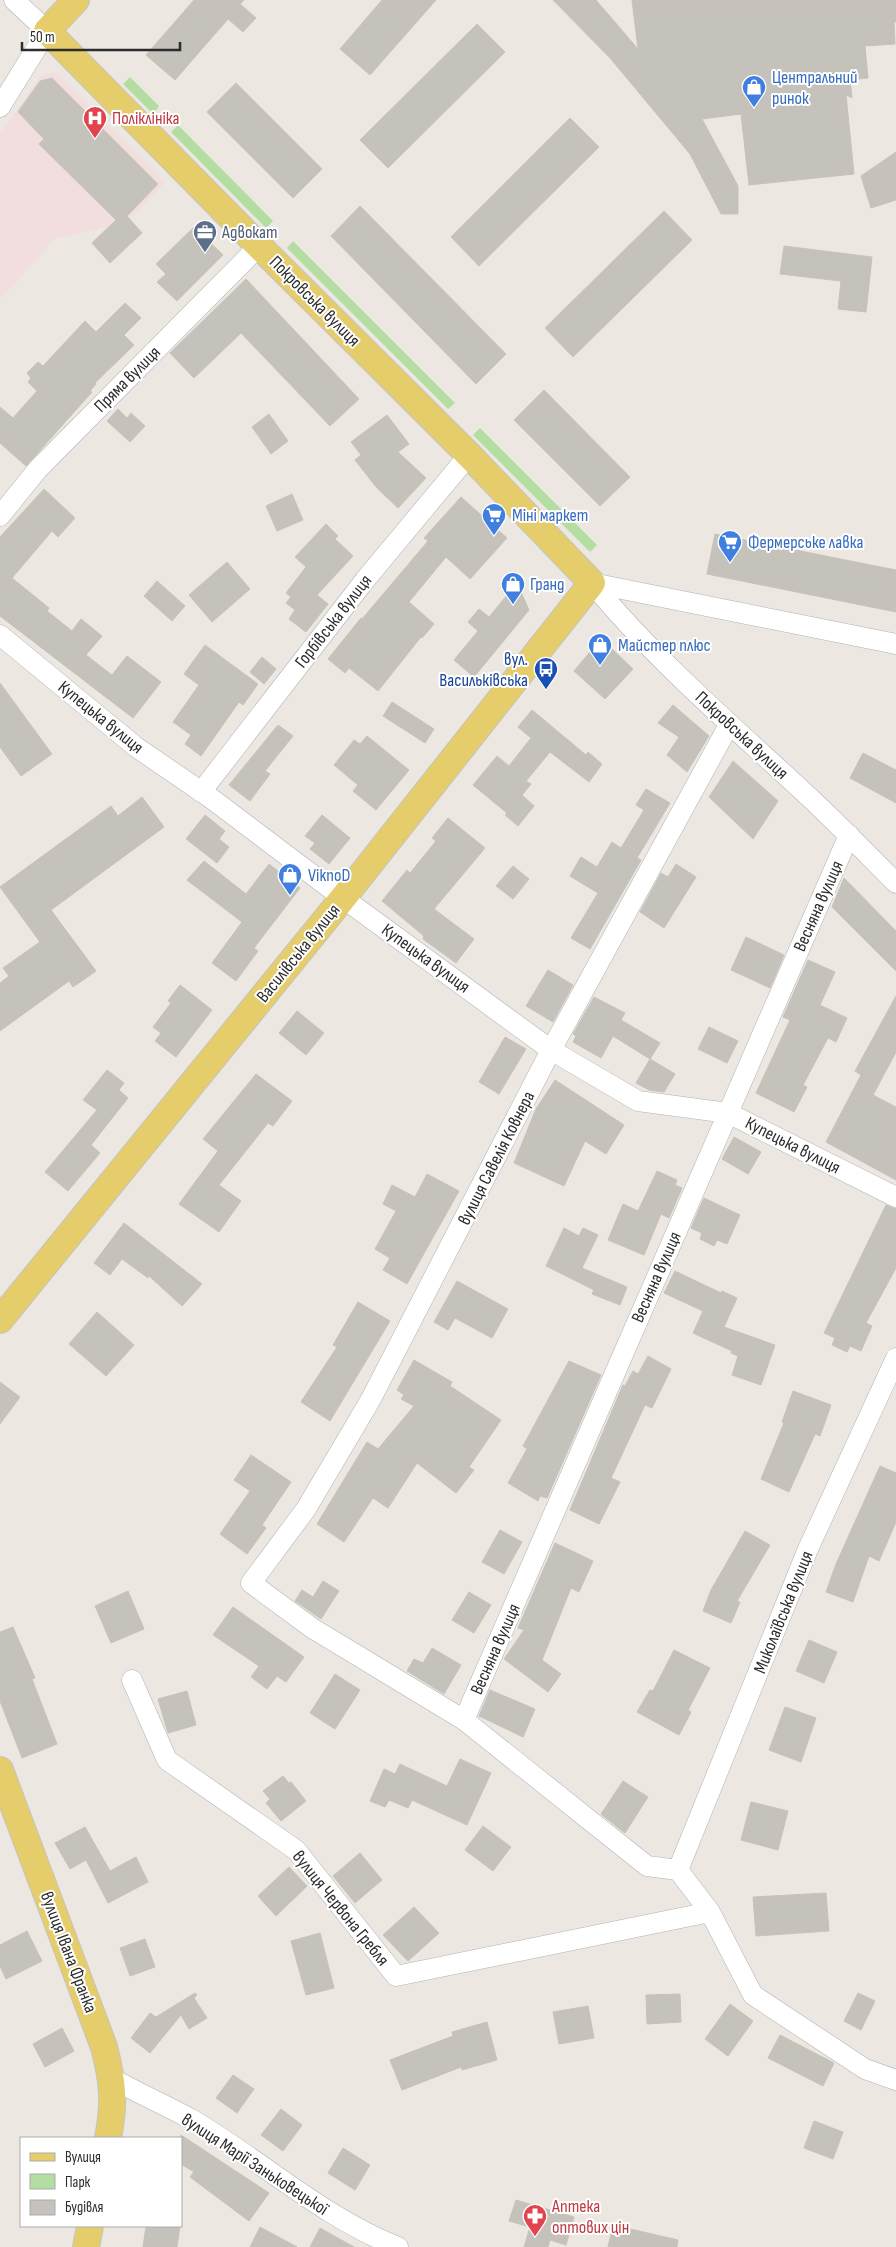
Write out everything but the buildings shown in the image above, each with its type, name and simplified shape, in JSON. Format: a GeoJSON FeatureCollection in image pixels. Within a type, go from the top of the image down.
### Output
{"type":"FeatureCollection","features":[{"type":"Feature","properties":{"kind":"main road"},"geometry":{"type":"LineString","coordinates":[[47,31],[76,0]]}},
{"type":"Feature","properties":{"kind":"main road","name":"Покровська вулиця"},"geometry":{"type":"LineString","coordinates":[[47,31],[259,246],[470,455],[592,583]]}},
{"type":"Feature","properties":{"kind":"main road","name":"Василівська вулиця"},"geometry":{"type":"LineString","coordinates":[[0,1320],[343,898],[592,583]]}},
{"type":"Feature","properties":{"kind":"main road","name":"вулиця Івана Франка"},"geometry":{"type":"LineString","coordinates":[[0,1770],[104,2047],[112,2080],[113,2104],[108,2137]]}},
{"type":"Feature","properties":{"kind":"main road"},"geometry":{"type":"LineString","coordinates":[[86,2247],[90,2227]]}},
{"type":"Feature","properties":{"kind":"street","name":"Покровська вулиця"},"geometry":{"type":"LineString","coordinates":[[14,0],[47,31]]}},
{"type":"Feature","properties":{"kind":"street"},"geometry":{"type":"LineString","coordinates":[[0,108],[47,31]]}},
{"type":"Feature","properties":{"kind":"street","name":"Пряма вулиця"},"geometry":{"type":"LineString","coordinates":[[0,516],[38,469],[259,246]]}},
{"type":"Feature","properties":{"kind":"street","name":"Горбівська вулиця"},"geometry":{"type":"LineString","coordinates":[[201,792],[365,580],[470,455]]}},
{"type":"Feature","properties":{"kind":"street","name":"Покровська вулиця"},"geometry":{"type":"LineString","coordinates":[[592,583],[636,633],[729,725],[849,835],[896,883]]}},
{"type":"Feature","properties":{"kind":"street"},"geometry":{"type":"LineString","coordinates":[[592,583],[896,644]]}},
{"type":"Feature","properties":{"kind":"street","name":"Купецька вулиця"},"geometry":{"type":"LineString","coordinates":[[0,635],[136,747],[201,792],[551,1050],[638,1101],[728,1113],[896,1197]]}},
{"type":"Feature","properties":{"kind":"street","name":"вулиця Савелія Ковнера"},"geometry":{"type":"LineString","coordinates":[[464,1720],[312,1628],[251,1583],[306,1510],[371,1399],[551,1050],[729,725]]}},
{"type":"Feature","properties":{"kind":"street","name":"Весняна вулиця"},"geometry":{"type":"LineString","coordinates":[[464,1720],[849,835]]}},
{"type":"Feature","properties":{"kind":"street","name":"Миколаївська вулиця"},"geometry":{"type":"LineString","coordinates":[[678,1870],[808,1549],[896,1358]]}},
{"type":"Feature","properties":{"kind":"street","name":"вулиця Червона Гребля"},"geometry":{"type":"LineString","coordinates":[[132,1680],[166,1760],[296,1850],[396,1976],[710,1912]]}},
{"type":"Feature","properties":{"kind":"street"},"geometry":{"type":"LineString","coordinates":[[464,1720],[647,1866],[678,1870],[710,1912],[753,1995],[865,2069],[896,2080]]}},
{"type":"Feature","properties":{"kind":"street","name":"вулиця Марії Заньковецької"},"geometry":{"type":"LineString","coordinates":[[112,2080],[191,2120],[322,2208],[368,2235],[398,2247]]}},
{"type":"Feature","properties":{"kind":"shaded area"},"geometry":{"type":"Polygon","coordinates":[[[55,72],[165,182],[131,218],[127,215],[111,230],[107,227],[56,238],[0,299],[0,135],[41,75],[55,72]]]}},
{"type":"Feature","properties":{"kind":"green space"},"geometry":{"type":"Polygon","coordinates":[[[130,77],[159,106],[153,114],[123,84],[130,77]]]}},
{"type":"Feature","properties":{"kind":"green space"},"geometry":{"type":"Polygon","coordinates":[[[178,125],[273,221],[266,228],[171,132],[178,125]]]}},
{"type":"Feature","properties":{"kind":"green space"},"geometry":{"type":"Polygon","coordinates":[[[293,241],[455,403],[448,409],[287,248],[293,241]]]}},
{"type":"Feature","properties":{"kind":"green space"},"geometry":{"type":"Polygon","coordinates":[[[480,428],[597,545],[590,552],[473,435],[480,428]]]}},
{"type":"Feature","properties":{"kind":"place","name":"Центральний ринок"},"geometry":{"type":"Point","coordinates":[754,108]}},
{"type":"Feature","properties":{"kind":"place","name":"Поліклініка"},"geometry":{"type":"Point","coordinates":[95,139]}},
{"type":"Feature","properties":{"kind":"place","name":"Адвокат"},"geometry":{"type":"Point","coordinates":[205,253]}},
{"type":"Feature","properties":{"kind":"place","name":"Міні маркет"},"geometry":{"type":"Point","coordinates":[494,536]}},
{"type":"Feature","properties":{"kind":"place","name":"Фермерське лавка"},"geometry":{"type":"Point","coordinates":[730,563]}},
{"type":"Feature","properties":{"kind":"place","name":"Гранд"},"geometry":{"type":"Point","coordinates":[513,605]}},
{"type":"Feature","properties":{"kind":"place","name":"Майстер плюс"},"geometry":{"type":"Point","coordinates":[600,666]}},
{"type":"Feature","properties":{"kind":"place","name":"вул. Васильківська"},"geometry":{"type":"Point","coordinates":[546,690]}},
{"type":"Feature","properties":{"kind":"place","name":"ViknoD"},"geometry":{"type":"Point","coordinates":[290,896]}},
{"type":"Feature","properties":{"kind":"place","name":"Аптека оптових цін"},"geometry":{"type":"Point","coordinates":[535,2237]}}]}
